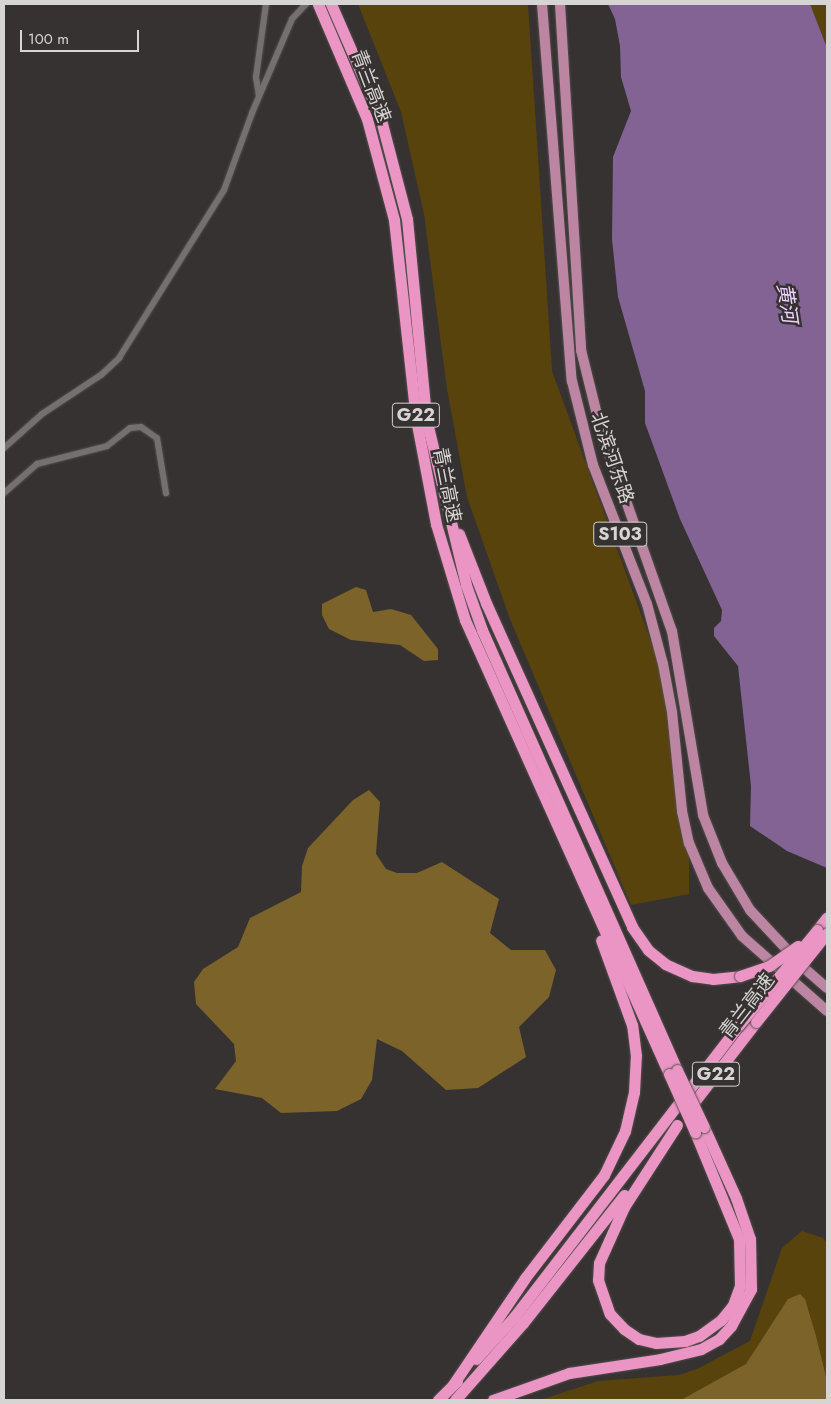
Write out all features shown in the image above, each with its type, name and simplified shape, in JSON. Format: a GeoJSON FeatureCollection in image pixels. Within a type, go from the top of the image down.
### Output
{"type":"FeatureCollection","features":[{"type":"Feature","properties":{"kind":"highway","name":"青兰高速"},"geometry":{"type":"LineString","coordinates":[[318,4],[368,119],[394,220],[416,419],[436,524],[465,620],[545,799]]}},
{"type":"Feature","properties":{"kind":"highway","name":"青兰高速"},"geometry":{"type":"LineString","coordinates":[[334,9],[380,116],[407,219],[426,418],[442,488]]}},
{"type":"Feature","properties":{"kind":"highway"},"geometry":{"type":"LineString","coordinates":[[442,488],[486,603],[632,927],[648,950],[665,964],[692,976],[713,979],[740,976],[769,966],[822,932]]}},
{"type":"Feature","properties":{"kind":"highway"},"geometry":{"type":"LineString","coordinates":[[442,488],[466,585],[482,630],[673,1072]]}},
{"type":"Feature","properties":{"kind":"highway"},"geometry":{"type":"LineString","coordinates":[[493,1400],[569,1373],[660,1359],[701,1349],[719,1339],[731,1326],[751,1289],[751,1247],[736,1198],[700,1129],[545,799]]}},
{"type":"Feature","properties":{"kind":"highway"},"geometry":{"type":"LineString","coordinates":[[452,1386],[525,1278],[604,1175],[625,1131],[634,1092],[636,1056],[626,999],[545,799]]}},
{"type":"Feature","properties":{"kind":"highway","name":"青兰高速"},"geometry":{"type":"LineString","coordinates":[[677,1125],[822,932],[827,917]]}},
{"type":"Feature","properties":{"kind":"highway"},"geometry":{"type":"LineString","coordinates":[[438,1400],[514,1317],[739,1025],[822,932]]}},
{"type":"Feature","properties":{"kind":"highway"},"geometry":{"type":"LineString","coordinates":[[677,1125],[624,1207],[599,1263],[598,1280],[610,1314],[624,1329],[640,1339],[656,1343],[685,1341],[699,1336],[721,1320],[733,1305],[740,1286],[739,1239],[700,1129]]}},
{"type":"Feature","properties":{"kind":"highway"},"geometry":{"type":"LineString","coordinates":[[455,1400],[523,1323],[677,1125]]}},
{"type":"Feature","properties":{"kind":"main road","name":"北滨河东路"},"geometry":{"type":"LineString","coordinates":[[542,4],[572,381],[593,465],[647,604],[663,664],[672,712],[682,811],[689,843],[708,888],[742,936],[827,1011]]}},
{"type":"Feature","properties":{"kind":"main road","name":"北滨河东路"},"geometry":{"type":"LineString","coordinates":[[560,4],[581,350],[600,427],[672,632],[682,674],[701,806],[722,862],[750,910],[804,968],[827,988]]}},
{"type":"Feature","properties":{"kind":"street"},"geometry":{"type":"LineString","coordinates":[[259,97],[256,77],[266,4]]}},
{"type":"Feature","properties":{"kind":"street"},"geometry":{"type":"LineString","coordinates":[[4,448],[42,414],[101,375],[119,358],[224,190],[259,97],[292,19],[306,4]]}},
{"type":"Feature","properties":{"kind":"street"},"geometry":{"type":"LineString","coordinates":[[4,493],[37,464],[107,446],[130,428],[141,427],[157,438],[166,493]]}},
{"type":"Feature","properties":{"kind":"shaded area"},"geometry":{"type":"Polygon","coordinates":[[[358,4],[528,4],[552,371],[657,658],[679,767],[689,838],[689,894],[631,905],[510,619],[467,497],[447,389],[424,214],[401,112],[358,4]]]}},
{"type":"Feature","properties":{"kind":"shaded area"},"geometry":{"type":"Polygon","coordinates":[[[810,4],[827,4],[827,48],[814,21],[810,4]]]}},
{"type":"Feature","properties":{"kind":"shaded area"},"geometry":{"type":"Polygon","coordinates":[[[356,587],[366,590],[373,612],[391,609],[411,615],[438,649],[438,660],[424,661],[400,645],[351,640],[329,629],[322,615],[322,604],[356,587]]]}},
{"type":"Feature","properties":{"kind":"shaded area"},"geometry":{"type":"Polygon","coordinates":[[[369,790],[380,802],[376,854],[386,869],[397,873],[417,873],[442,862],[499,899],[490,933],[511,950],[545,950],[556,970],[549,997],[519,1027],[526,1057],[478,1088],[446,1090],[402,1051],[377,1039],[372,1080],[361,1099],[337,1111],[281,1113],[262,1098],[215,1089],[236,1061],[234,1044],[196,1004],[194,982],[203,969],[238,947],[250,918],[301,892],[302,866],[308,848],[353,800],[369,790]]]}},
{"type":"Feature","properties":{"kind":"shaded area"},"geometry":{"type":"Polygon","coordinates":[[[802,1231],[823,1238],[827,1243],[827,1400],[540,1400],[598,1381],[679,1375],[697,1369],[750,1341],[782,1248],[802,1231]]]}},
{"type":"Feature","properties":{"kind":"shaded area"},"geometry":{"type":"Polygon","coordinates":[[[800,1294],[805,1299],[816,1336],[827,1381],[827,1400],[681,1400],[746,1364],[788,1299],[800,1294]]]}},
{"type":"Feature","properties":{"kind":"water","name":"黄河"},"geometry":{"type":"Polygon","coordinates":[[[608,4],[810,4],[827,48],[827,868],[787,851],[750,826],[751,786],[738,666],[714,636],[714,628],[721,621],[722,610],[680,519],[645,423],[645,391],[618,297],[612,239],[613,157],[631,111],[621,77],[620,46],[615,19],[608,4]]]}}]}
